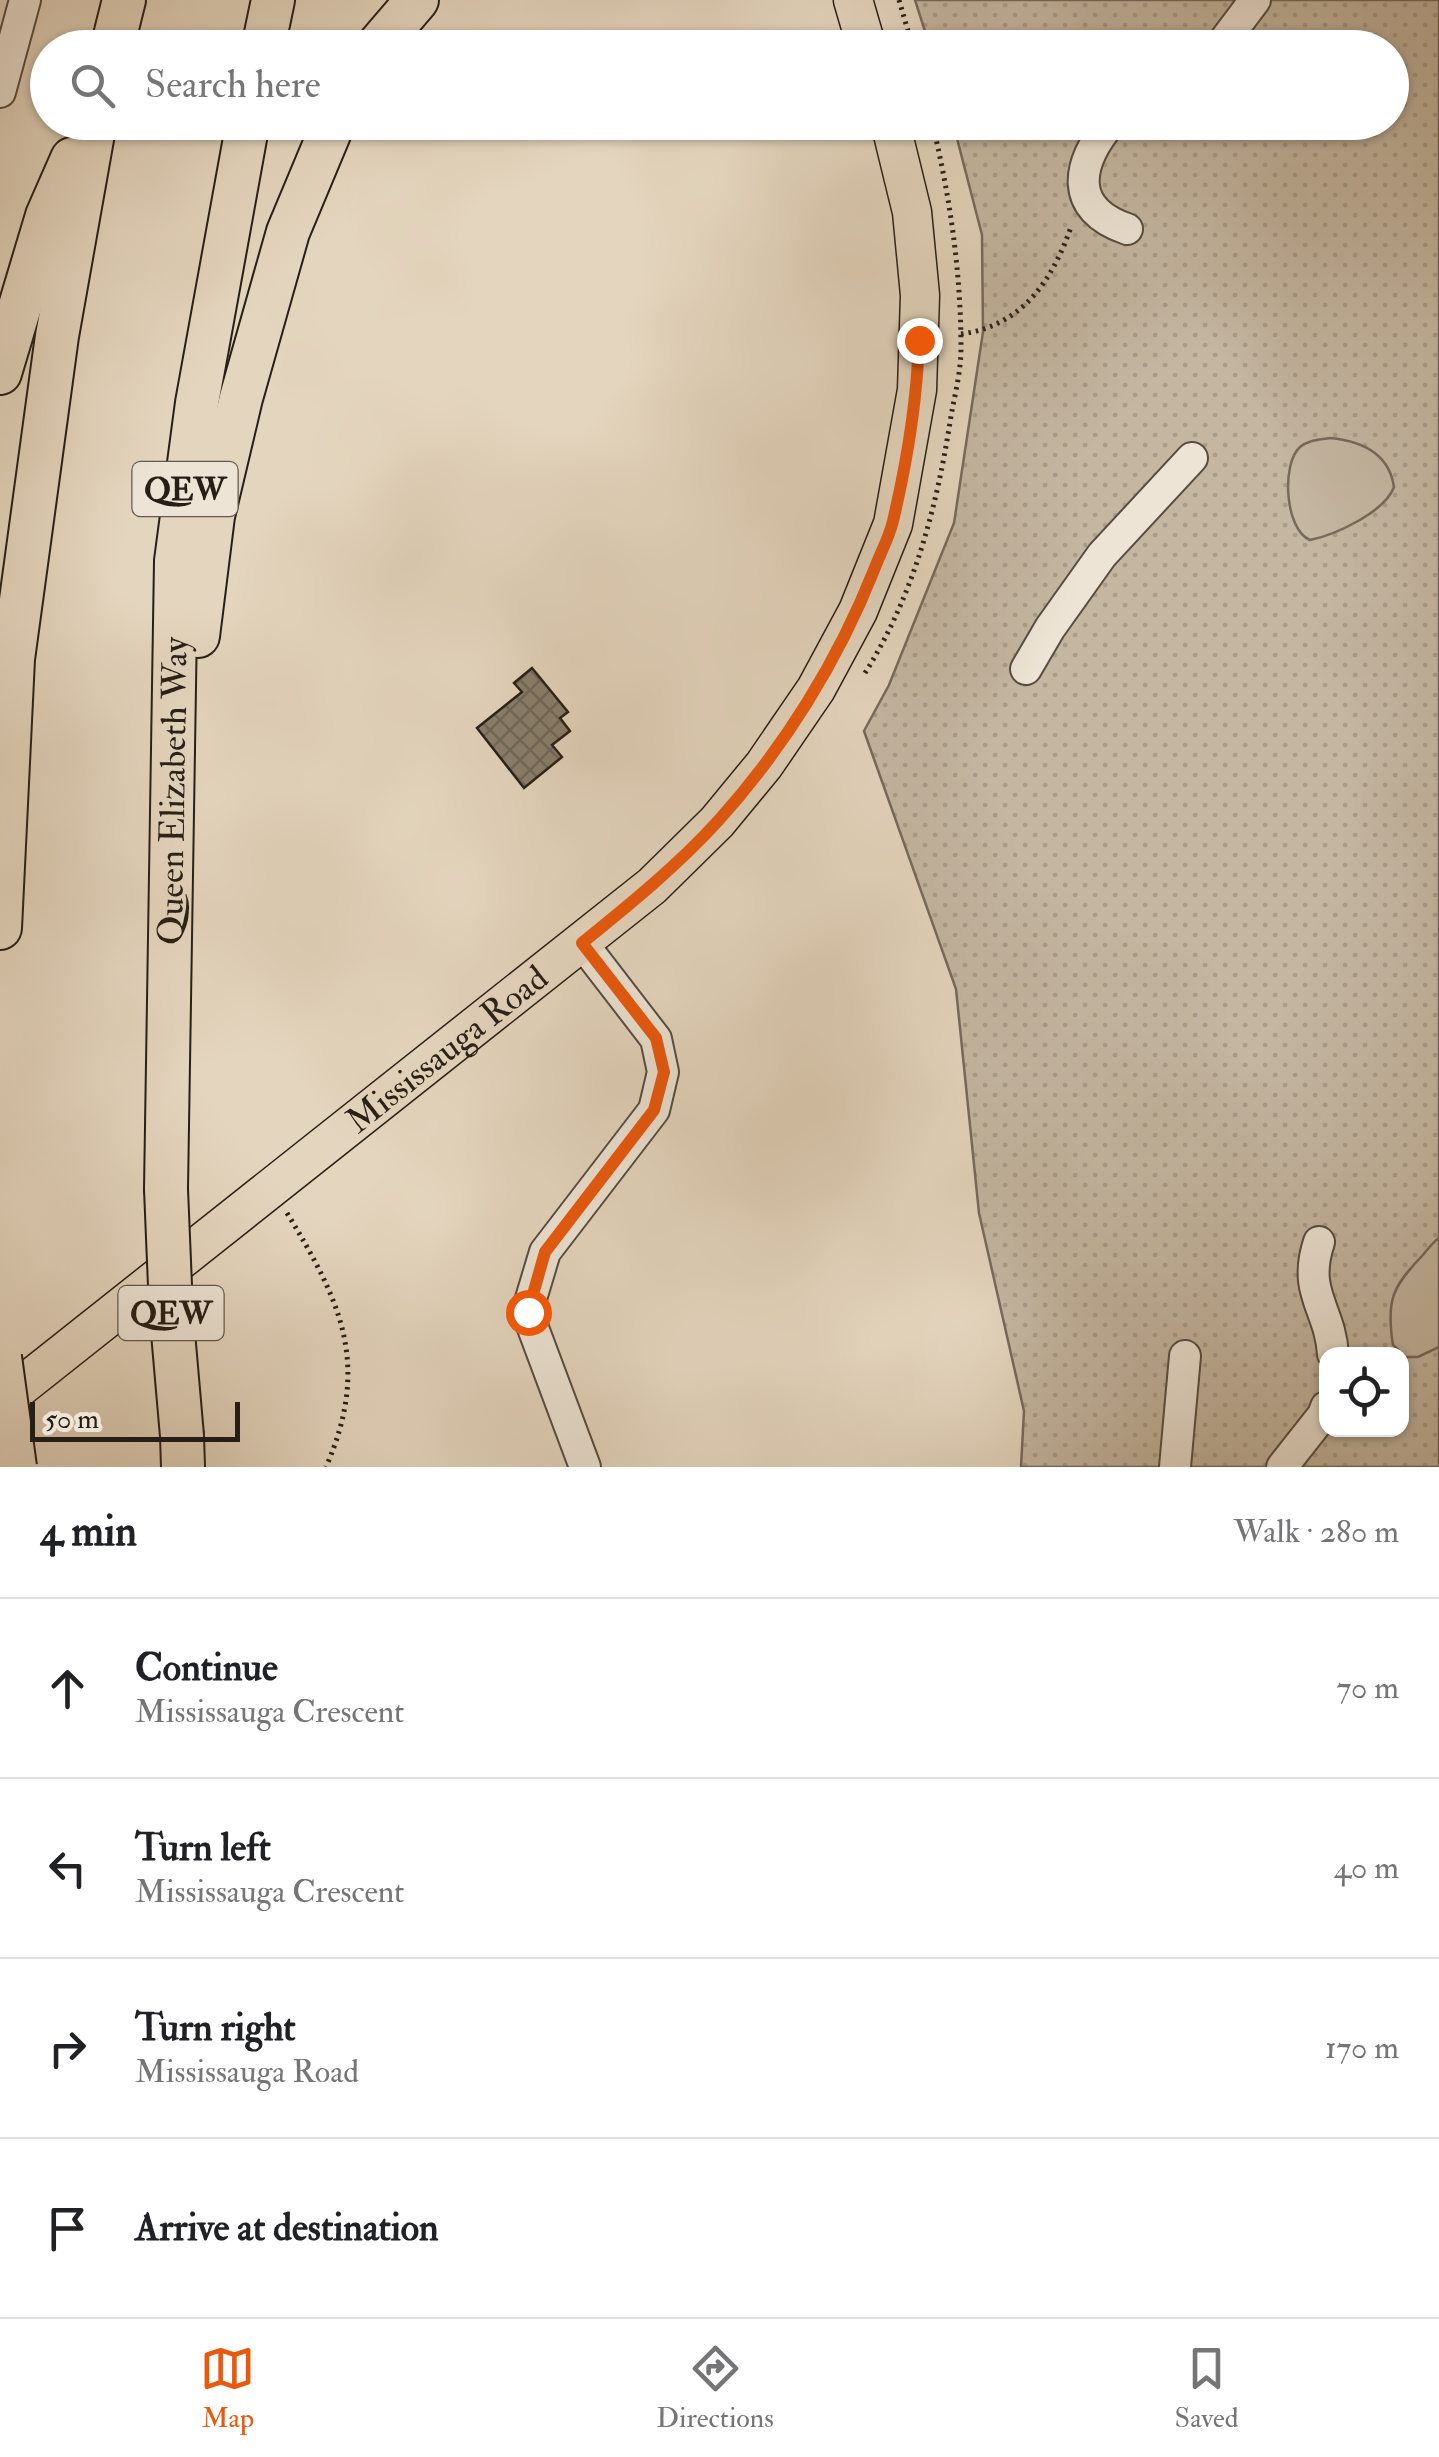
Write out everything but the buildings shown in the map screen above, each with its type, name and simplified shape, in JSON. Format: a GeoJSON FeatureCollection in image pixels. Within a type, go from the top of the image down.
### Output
{"type":"FeatureCollection","features":[{"type":"Feature","properties":{"kind":"highway"},"geometry":{"type":"LineString","coordinates":[[116,30],[124,0]]}},
{"type":"Feature","properties":{"kind":"highway"},"geometry":{"type":"LineString","coordinates":[[267,30],[273,0]]}},
{"type":"Feature","properties":{"kind":"highway"},"geometry":{"type":"LineString","coordinates":[[391,30],[416,0]]}},
{"type":"Feature","properties":{"kind":"highway"},"geometry":{"type":"LineString","coordinates":[[0,373],[47,216],[83,140]]}},
{"type":"Feature","properties":{"kind":"highway"},"geometry":{"type":"LineString","coordinates":[[0,928],[13,658],[57,336],[89,140]]}},
{"type":"Feature","properties":{"kind":"highway","name":"Queen Elizabeth Way"},"geometry":{"type":"LineString","coordinates":[[182,1451],[166,1189],[176,561],[196,403],[245,140]]}},
{"type":"Feature","properties":{"kind":"highway"},"geometry":{"type":"LineString","coordinates":[[170,860],[213,516],[241,398],[288,232],[326,140]]}},
{"type":"Feature","properties":{"kind":"highway"},"geometry":{"type":"LineString","coordinates":[[0,1356],[15,1467]]}},
{"type":"Feature","properties":{"kind":"main road"},"geometry":{"type":"LineString","coordinates":[[853,0],[862,30]]}},
{"type":"Feature","properties":{"kind":"main road","name":"Mississauga Road"},"geometry":{"type":"LineString","coordinates":[[0,1403],[652,886],[717,822],[764,764],[816,689],[858,611],[892,524],[917,390],[920,295],[912,212],[894,140]]}},
{"type":"Feature","properties":{"kind":"street"},"geometry":{"type":"LineString","coordinates":[[0,92],[26,0]]}},
{"type":"Feature","properties":{"kind":"street"},"geometry":{"type":"LineString","coordinates":[[1232,30],[1255,0]]}},
{"type":"Feature","properties":{"kind":"street"},"geometry":{"type":"LineString","coordinates":[[1099,140],[1089,155],[1083,194],[1103,220],[1127,230]]}},
{"type":"Feature","properties":{"kind":"street"},"geometry":{"type":"LineString","coordinates":[[1026,670],[1050,628],[1102,555],[1192,458]]}},
{"type":"Feature","properties":{"kind":"street"},"geometry":{"type":"LineString","coordinates":[[582,943],[656,1038],[664,1072],[654,1110],[545,1252],[528,1312],[585,1467]]}},
{"type":"Feature","properties":{"kind":"street"},"geometry":{"type":"LineString","coordinates":[[1319,1242],[1312,1263],[1312,1282],[1332,1334],[1333,1347]]}},
{"type":"Feature","properties":{"kind":"street"},"geometry":{"type":"LineString","coordinates":[[1175,1467],[1185,1356]]}},
{"type":"Feature","properties":{"kind":"street"},"geometry":{"type":"LineString","coordinates":[[1282,1467],[1319,1420]]}},
{"type":"Feature","properties":{"kind":"path"},"geometry":{"type":"LineString","coordinates":[[899,0],[908,30]]}},
{"type":"Feature","properties":{"kind":"path"},"geometry":{"type":"LineString","coordinates":[[919,340],[987,331],[1011,316],[1040,290],[1060,260],[1083,194]]}},
{"type":"Feature","properties":{"kind":"path"},"geometry":{"type":"LineString","coordinates":[[272,1188],[325,1276],[342,1323],[350,1365],[338,1439],[326,1467]]}},
{"type":"Feature","properties":{"kind":"shaded area"},"geometry":{"type":"Polygon","coordinates":[[[915,0],[1439,0],[1439,1467],[1021,1467],[1024,1411],[979,1213],[956,989],[864,731],[889,685],[954,523],[983,332],[982,235],[957,140],[1409,140],[1409,30],[925,30],[915,0]]]}},
{"type":"Feature","properties":{"kind":"shaded area"},"geometry":{"type":"Polygon","coordinates":[[[1330,438],[1363,446],[1380,457],[1394,487],[1370,513],[1345,528],[1310,540],[1295,524],[1291,511],[1290,467],[1300,447],[1330,438]]]}},
{"type":"Feature","properties":{"kind":"shaded area"},"geometry":{"type":"Polygon","coordinates":[[[1439,1238],[1439,1347],[1409,1357],[1409,1347],[1393,1345],[1391,1306],[1398,1286],[1439,1238]]]}},
{"type":"Feature","properties":{"kind":"route"},"geometry":{"type":"LineString","coordinates":[[528,1312],[545,1252],[654,1110],[664,1072],[656,1038],[582,943],[652,886],[717,822],[764,764],[816,689],[858,611],[892,524],[917,390],[919,340]]}}]}
